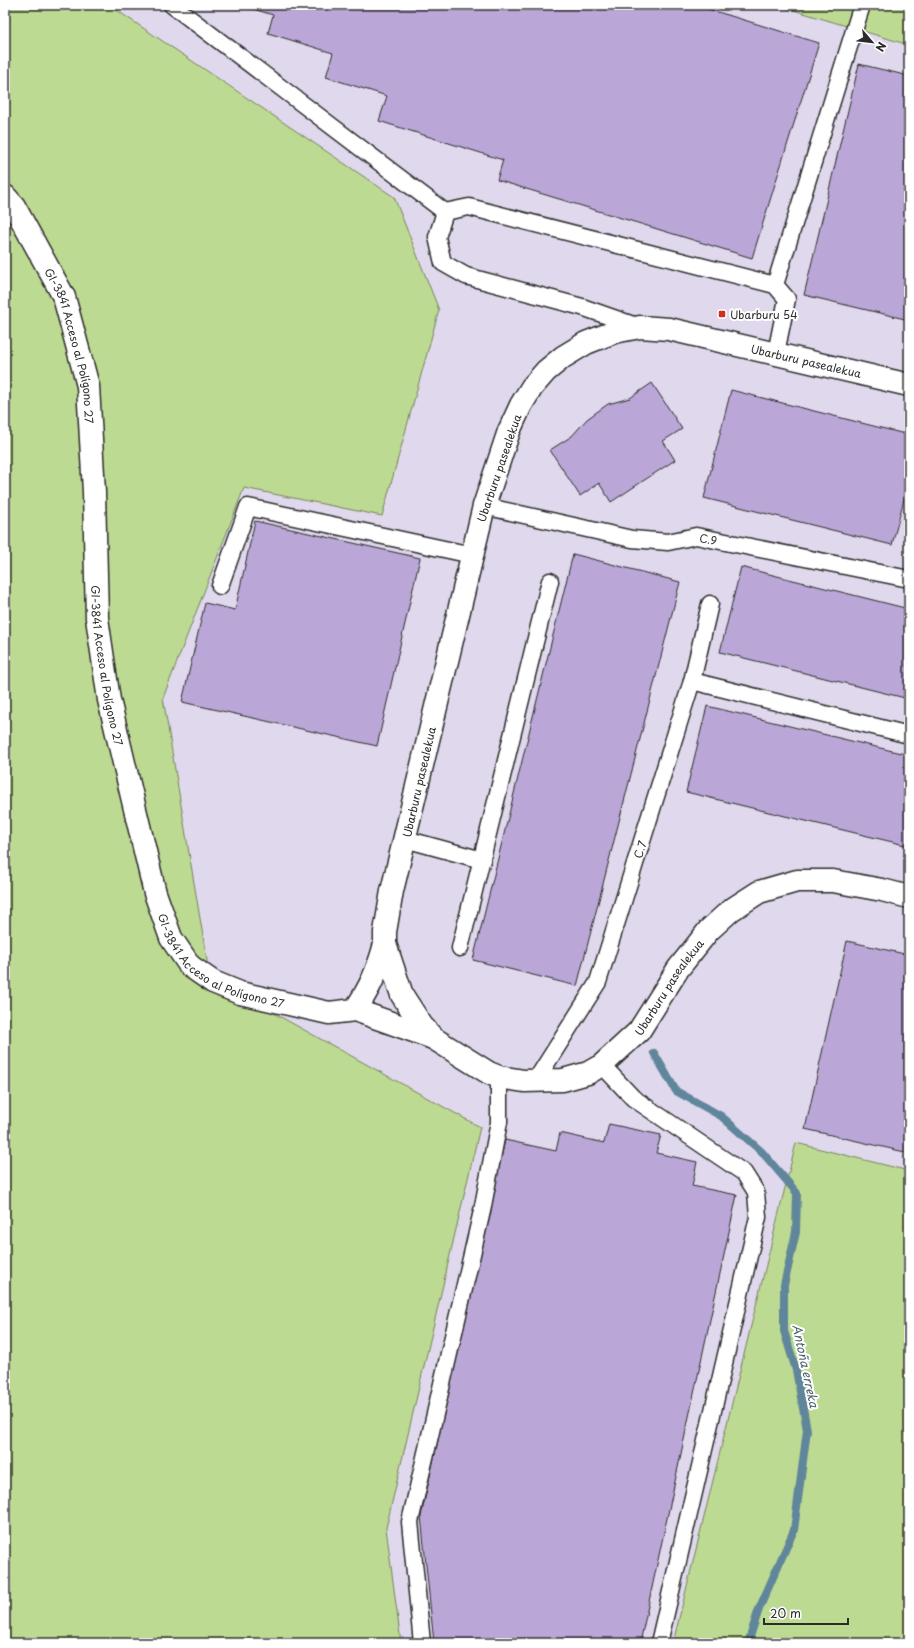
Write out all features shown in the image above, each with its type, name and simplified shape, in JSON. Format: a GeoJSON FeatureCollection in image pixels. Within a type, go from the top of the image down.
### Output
{"type":"FeatureCollection","features":[{"type":"Feature","properties":{"kind":"street","name":"GI-3841 Acceso al Polígono 27"},"geometry":{"type":"LineString","coordinates":[[5,196],[14,206],[64,297],[88,386],[94,492],[97,618],[109,700],[155,893],[171,938],[190,966],[213,982],[240,993],[329,1013],[355,1010]]}},
{"type":"Feature","properties":{"kind":"street","name":"Ubarburu pasealekua"},"geometry":{"type":"LineString","coordinates":[[909,385],[669,329],[640,327],[614,332],[586,343],[563,357],[546,371],[532,386],[509,431],[484,506],[392,891],[385,932],[385,944],[379,966],[369,990],[355,1010],[433,1038],[489,1073],[499,1077],[524,1081],[563,1080],[588,1073],[602,1065],[639,1031],[678,969],[708,930],[731,910],[759,892],[797,881],[833,881],[882,890],[909,897]]}},
{"type":"Feature","properties":{"kind":"street","name":"Ubarburu pasealekua"},"geometry":{"type":"LineString","coordinates":[[385,944],[402,995],[422,1026],[433,1038]]}},
{"type":"Feature","properties":{"kind":"lane"},"geometry":{"type":"LineString","coordinates":[[172,5],[446,212],[469,207],[775,285],[787,298],[776,353]]}},
{"type":"Feature","properties":{"kind":"lane"},"geometry":{"type":"LineString","coordinates":[[775,285],[861,8],[860,5]]}},
{"type":"Feature","properties":{"kind":"lane"},"geometry":{"type":"LineString","coordinates":[[446,212],[437,237],[443,263],[466,276],[582,307],[640,327]]}},
{"type":"Feature","properties":{"kind":"lane","name":"C.9"},"geometry":{"type":"LineString","coordinates":[[484,506],[632,539],[668,542],[696,536],[909,579]]}},
{"type":"Feature","properties":{"kind":"lane"},"geometry":{"type":"LineString","coordinates":[[220,586],[248,507],[472,555]]}},
{"type":"Feature","properties":{"kind":"lane"},"geometry":{"type":"LineString","coordinates":[[460,948],[550,581]]}},
{"type":"Feature","properties":{"kind":"lane","name":"C.7"},"geometry":{"type":"LineString","coordinates":[[536,1080],[598,982],[692,681],[710,604]]}},
{"type":"Feature","properties":{"kind":"lane"},"geometry":{"type":"LineString","coordinates":[[692,681],[909,735]]}},
{"type":"Feature","properties":{"kind":"lane"},"geometry":{"type":"LineString","coordinates":[[405,839],[482,860]]}},
{"type":"Feature","properties":{"kind":"lane"},"geometry":{"type":"LineString","coordinates":[[602,1065],[633,1098],[744,1173],[756,1192],[758,1217],[659,1643]]}},
{"type":"Feature","properties":{"kind":"lane"},"geometry":{"type":"LineString","coordinates":[[422,1643],[410,1522],[483,1203],[499,1122],[499,1077]]}},
{"type":"Feature","properties":{"kind":"shaded area"},"geometry":{"type":"Polygon","coordinates":[[[109,5],[777,5],[909,45],[909,1171],[796,1143],[673,1643],[401,1643],[386,1528],[480,1127],[210,978],[163,698],[244,488],[382,515],[394,197],[109,5]]]}},
{"type":"Feature","properties":{"kind":"green space"},"geometry":{"type":"Polygon","coordinates":[[[5,5],[109,5],[394,197],[439,310],[382,516],[244,488],[163,698],[210,978],[480,1127],[386,1528],[401,1643],[5,1643],[5,5]]]}},
{"type":"Feature","properties":{"kind":"green space"},"geometry":{"type":"Polygon","coordinates":[[[777,5],[909,5],[909,45],[777,5]]]}},
{"type":"Feature","properties":{"kind":"green space"},"geometry":{"type":"Polygon","coordinates":[[[796,1143],[909,1171],[909,1643],[673,1643],[796,1143]]]}},
{"type":"Feature","properties":{"kind":"building"},"geometry":{"type":"Polygon","coordinates":[[[240,5],[695,5],[819,43],[752,258],[497,180],[503,160],[379,121],[387,96],[326,77],[333,53],[268,33],[273,15],[240,5]]]}},
{"type":"Feature","properties":{"kind":"building"},"geometry":{"type":"Polygon","coordinates":[[[859,64],[909,76],[909,320],[804,295],[859,64]]]}},
{"type":"Feature","properties":{"kind":"building"},"geometry":{"type":"Polygon","coordinates":[[[652,383],[682,429],[663,441],[675,460],[611,502],[599,483],[580,496],[550,450],[572,436],[587,419],[608,404],[630,398],[652,383]]]}},
{"type":"Feature","properties":{"kind":"building"},"geometry":{"type":"Polygon","coordinates":[[[731,390],[909,435],[909,480],[892,545],[704,498],[731,390]]]}},
{"type":"Feature","properties":{"kind":"building"},"geometry":{"type":"Polygon","coordinates":[[[255,521],[420,558],[377,746],[182,702],[205,603],[235,610],[255,521]]]}},
{"type":"Feature","properties":{"kind":"building"},"geometry":{"type":"Polygon","coordinates":[[[573,554],[680,582],[577,986],[473,960],[573,554]]]}},
{"type":"Feature","properties":{"kind":"building"},"geometry":{"type":"Polygon","coordinates":[[[741,567],[909,609],[909,699],[720,652],[741,567]]]}},
{"type":"Feature","properties":{"kind":"building"},"geometry":{"type":"Polygon","coordinates":[[[707,706],[909,755],[909,846],[686,792],[707,706]]]}},
{"type":"Feature","properties":{"kind":"building"},"geometry":{"type":"Polygon","coordinates":[[[847,941],[909,955],[909,1153],[805,1129],[847,941]]]}},
{"type":"Feature","properties":{"kind":"building"},"geometry":{"type":"Polygon","coordinates":[[[609,1124],[661,1135],[656,1153],[697,1162],[692,1186],[737,1195],[640,1643],[434,1643],[421,1516],[505,1140],[556,1151],[560,1133],[604,1143],[609,1124]]]}},
{"type":"Feature","properties":{"kind":"waterway","name":"Antoña erreka"},"geometry":{"type":"LineString","coordinates":[[654,1053],[676,1091],[721,1116],[762,1152],[797,1193],[796,1232],[784,1285],[784,1331],[796,1370],[807,1430],[794,1530],[759,1609],[748,1643]]}},
{"type":"Feature","properties":{"kind":"place","name":"Ubarburu 54"},"geometry":{"type":"Point","coordinates":[722,314]}}]}
